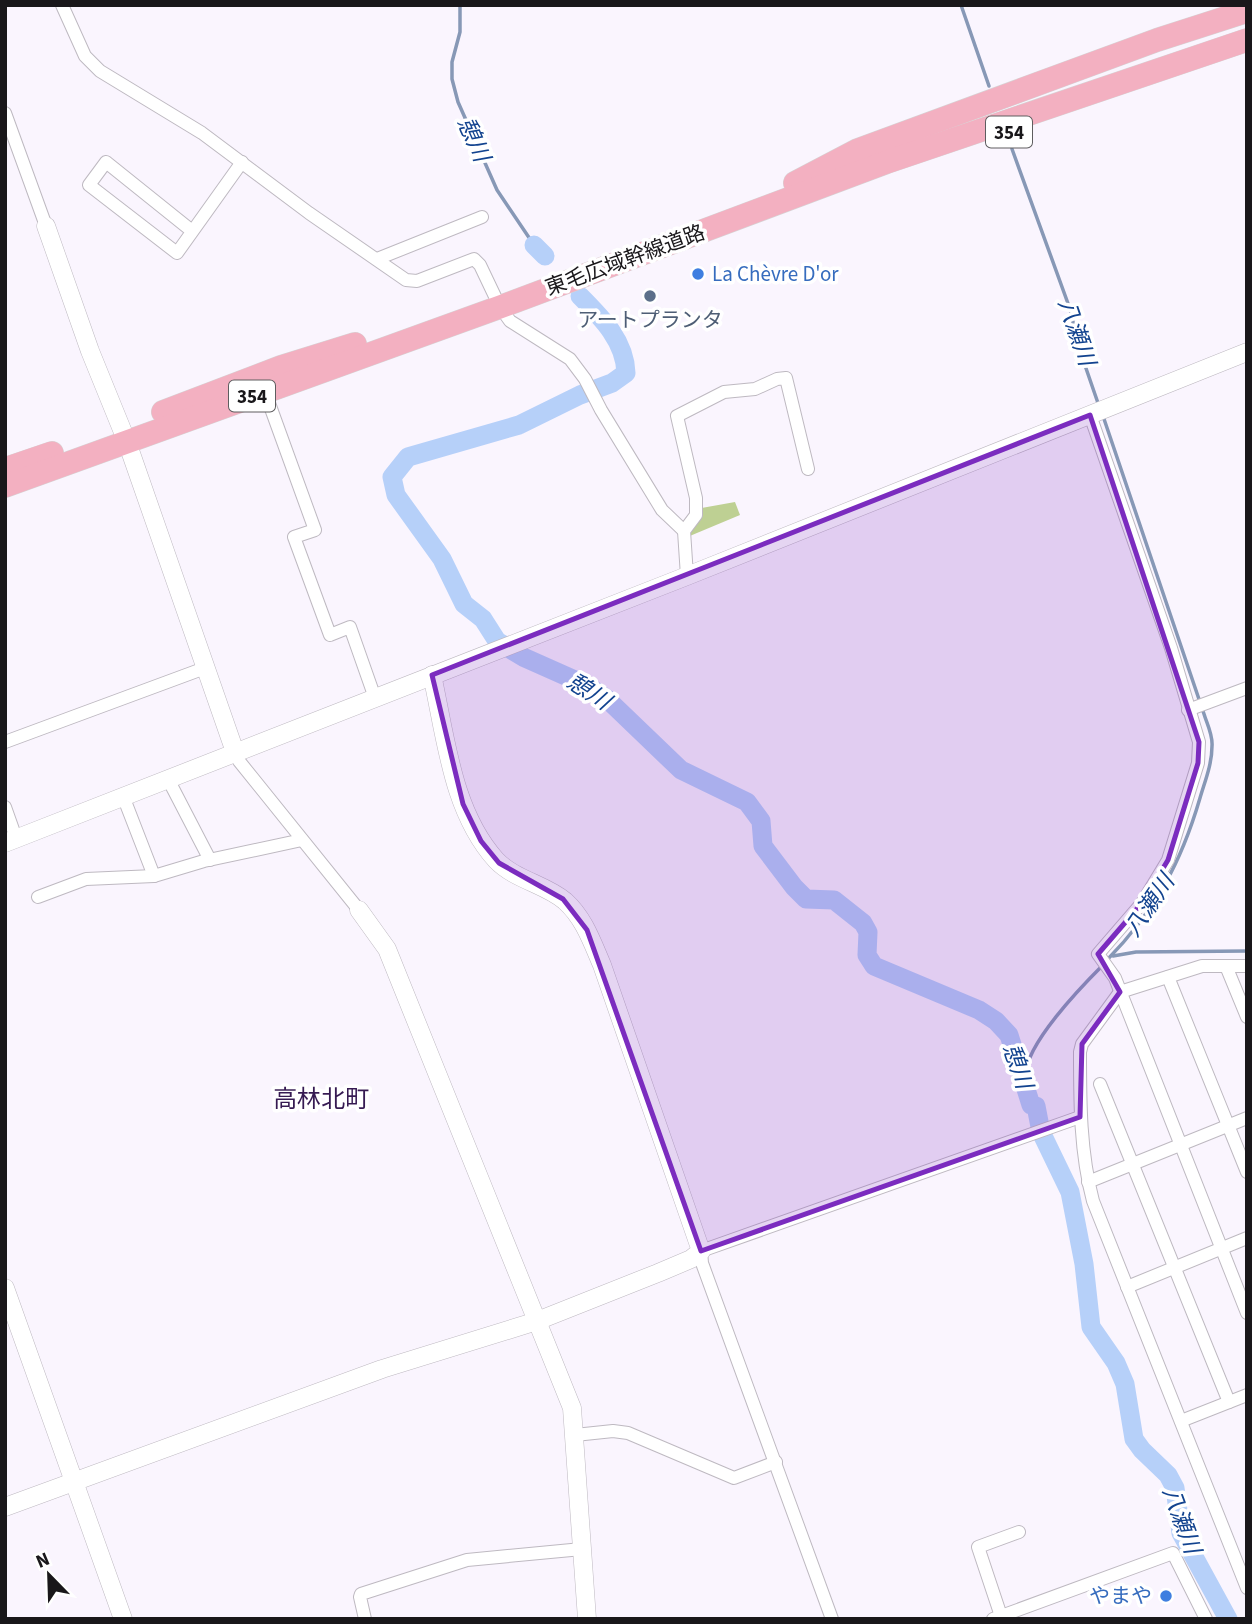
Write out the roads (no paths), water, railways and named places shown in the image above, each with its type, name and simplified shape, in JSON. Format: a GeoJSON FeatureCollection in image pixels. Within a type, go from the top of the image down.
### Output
{"type":"FeatureCollection","features":[{"type":"Feature","properties":{"kind":"highway","name":"354"},"geometry":{"type":"LineString","coordinates":[[795,183],[859,150],[1157,40],[1247,11]]}},
{"type":"Feature","properties":{"kind":"highway","name":"東毛広域幹線道路"},"geometry":{"type":"LineString","coordinates":[[5,469],[265,392],[909,140],[1247,25]]}},
{"type":"Feature","properties":{"kind":"highway","name":"東毛広域幹線道路"},"geometry":{"type":"LineString","coordinates":[[5,486],[281,368],[497,302],[770,206],[986,126],[1247,40]]}},
{"type":"Feature","properties":{"kind":"highway","name":"354"},"geometry":{"type":"LineString","coordinates":[[770,206],[867,180],[1247,55]]}},
{"type":"Feature","properties":{"kind":"street"},"geometry":{"type":"LineString","coordinates":[[62,5],[85,57],[100,71],[158,104],[407,280],[417,281],[474,259],[481,265],[497,302],[510,321],[570,359],[586,379],[601,410],[662,510],[684,531]]}},
{"type":"Feature","properties":{"kind":"street"},"geometry":{"type":"LineString","coordinates":[[5,113],[124,435],[234,752],[387,949],[569,1399],[575,1435],[587,1619]]}},
{"type":"Feature","properties":{"kind":"street"},"geometry":{"type":"LineString","coordinates":[[192,231],[106,162],[89,185],[177,253],[242,162]]}},
{"type":"Feature","properties":{"kind":"street"},"geometry":{"type":"LineString","coordinates":[[377,259],[482,217]]}},
{"type":"Feature","properties":{"kind":"street"},"geometry":{"type":"LineString","coordinates":[[5,807],[11,841],[687,576],[1247,352]]}},
{"type":"Feature","properties":{"kind":"street"},"geometry":{"type":"LineString","coordinates":[[687,576],[684,531],[696,515],[696,498],[677,416],[724,391],[755,390],[777,379],[786,378],[808,469]]}},
{"type":"Feature","properties":{"kind":"street"},"geometry":{"type":"LineString","coordinates":[[265,392],[315,530],[294,537],[330,635],[350,628],[375,698]]}},
{"type":"Feature","properties":{"kind":"street"},"geometry":{"type":"LineString","coordinates":[[1098,412],[1199,742],[1198,762],[1168,860],[1142,903],[1098,954],[1120,992],[1247,1313]]}},
{"type":"Feature","properties":{"kind":"street"},"geometry":{"type":"LineString","coordinates":[[5,742],[205,668]]}},
{"type":"Feature","properties":{"kind":"street"},"geometry":{"type":"LineString","coordinates":[[432,675],[455,780],[470,823],[499,863],[563,899],[587,930],[701,1251],[702,1263],[832,1619]]}},
{"type":"Feature","properties":{"kind":"street"},"geometry":{"type":"LineString","coordinates":[[1190,709],[1247,688]]}},
{"type":"Feature","properties":{"kind":"street"},"geometry":{"type":"LineString","coordinates":[[167,779],[210,860]]}},
{"type":"Feature","properties":{"kind":"street"},"geometry":{"type":"LineString","coordinates":[[123,796],[154,876]]}},
{"type":"Feature","properties":{"kind":"street"},"geometry":{"type":"LineString","coordinates":[[38,897],[86,879],[154,876],[210,860],[302,840]]}},
{"type":"Feature","properties":{"kind":"street"},"geometry":{"type":"LineString","coordinates":[[1226,966],[1247,1017]]}},
{"type":"Feature","properties":{"kind":"street"},"geometry":{"type":"LineString","coordinates":[[1245,1580],[1093,1200],[1088,1182],[1080,1117],[1080,1052],[1082,1044],[1120,992],[1202,967],[1247,966]]}},
{"type":"Feature","properties":{"kind":"street"},"geometry":{"type":"LineString","coordinates":[[1168,977],[1247,1172]]}},
{"type":"Feature","properties":{"kind":"street"},"geometry":{"type":"LineString","coordinates":[[1100,1084],[1229,1402]]}},
{"type":"Feature","properties":{"kind":"street"},"geometry":{"type":"LineString","coordinates":[[5,1507],[382,1369],[537,1321],[691,1259],[701,1251],[1080,1117]]}},
{"type":"Feature","properties":{"kind":"street"},"geometry":{"type":"LineString","coordinates":[[1088,1182],[1247,1118]]}},
{"type":"Feature","properties":{"kind":"street"},"geometry":{"type":"LineString","coordinates":[[1127,1287],[1247,1238]]}},
{"type":"Feature","properties":{"kind":"street"},"geometry":{"type":"LineString","coordinates":[[5,1288],[122,1619]]}},
{"type":"Feature","properties":{"kind":"street"},"geometry":{"type":"LineString","coordinates":[[1181,1422],[1247,1395]]}},
{"type":"Feature","properties":{"kind":"street"},"geometry":{"type":"LineString","coordinates":[[575,1435],[613,1431],[628,1433],[734,1478],[776,1462]]}},
{"type":"Feature","properties":{"kind":"street"},"geometry":{"type":"LineString","coordinates":[[1019,1532],[978,1547],[999,1618],[1173,1553],[1206,1619]]}},
{"type":"Feature","properties":{"kind":"street"},"geometry":{"type":"LineString","coordinates":[[365,1619],[361,1594],[436,1569],[467,1560],[582,1549]]}},
{"type":"Feature","properties":{"kind":"waterway","name":"憩川"},"geometry":{"type":"LineString","coordinates":[[460,5],[460,32],[452,62],[452,79],[458,102],[497,190],[534,245]]}},
{"type":"Feature","properties":{"kind":"waterway","name":"八瀬川"},"geometry":{"type":"LineString","coordinates":[[961,5],[989,86]]}},
{"type":"Feature","properties":{"kind":"waterway","name":"八瀬川"},"geometry":{"type":"LineString","coordinates":[[1012,149],[1070,309],[1079,348],[1099,406]]}},
{"type":"Feature","properties":{"kind":"waterway","name":"憩川"},"geometry":{"type":"LineString","coordinates":[[534,245],[545,256]]}},
{"type":"Feature","properties":{"kind":"waterway","name":"憩川"},"geometry":{"type":"LineString","coordinates":[[580,296],[617,340],[625,361],[626,373],[612,383],[580,395],[519,425],[408,457],[392,477],[396,495],[442,559],[464,604],[483,619],[497,641],[523,657],[586,685],[607,699],[681,770],[747,802],[761,821],[763,846],[794,887],[806,899],[834,900],[863,923],[868,932],[867,955],[874,966],[979,1010],[996,1021],[1009,1035],[1031,1105],[1036,1106],[1041,1132],[1070,1192],[1084,1264],[1091,1327],[1116,1363],[1125,1384],[1134,1439],[1168,1475],[1175,1488],[1181,1533],[1228,1619]]}},
{"type":"Feature","properties":{"kind":"waterway","name":"八瀬川"},"geometry":{"type":"LineString","coordinates":[[1103,416],[1212,742],[1206,779],[1193,822],[1175,865],[1153,904],[1107,960]]}},
{"type":"Feature","properties":{"kind":"waterway"},"geometry":{"type":"LineString","coordinates":[[1113,956],[1136,952],[1247,951]]}},
{"type":"Feature","properties":{"kind":"waterway","name":"八瀬川"},"geometry":{"type":"LineString","coordinates":[[1036,1106],[1026,1074],[1035,1047],[1056,1017],[1102,966]]}},
{"type":"Feature","properties":{"kind":"place","name":"La Chèvre D'or"},"geometry":{"type":"Point","coordinates":[698,274]}},
{"type":"Feature","properties":{"kind":"place","name":"アートプランタ"},"geometry":{"type":"Point","coordinates":[650,296]}},
{"type":"Feature","properties":{"kind":"place","name":"やまや"},"geometry":{"type":"Point","coordinates":[1166,1596]}},
{"type":"Feature","properties":{"kind":"district","name":"高林北町"},"geometry":{"type":"Point","coordinates":[321,1099]}}]}
